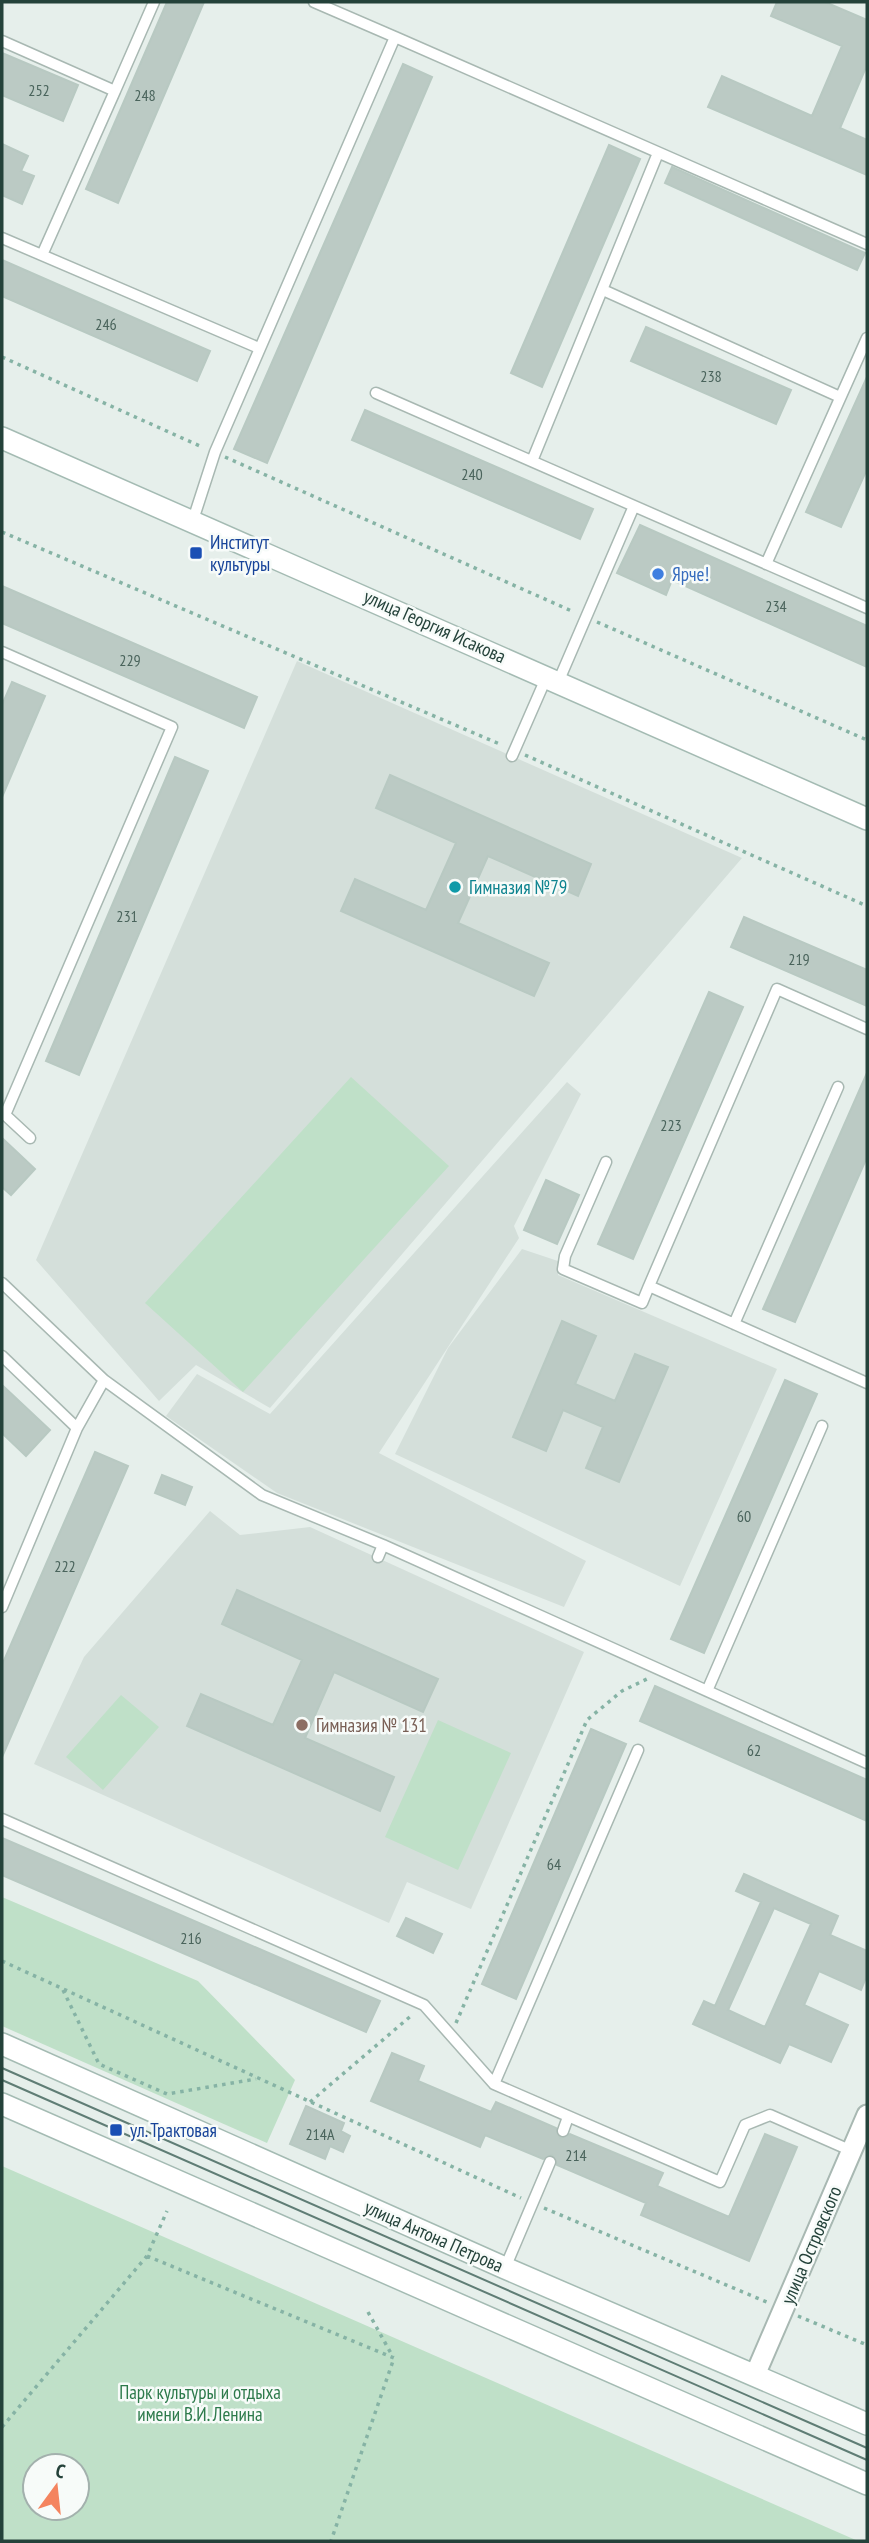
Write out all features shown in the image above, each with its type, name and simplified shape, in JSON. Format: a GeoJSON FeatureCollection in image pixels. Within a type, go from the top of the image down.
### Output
{"type":"FeatureCollection","features":[{"type":"Feature","properties":{"kind":"main road","name":"улица Георгия Исакова"},"geometry":{"type":"LineString","coordinates":[[2,438],[553,678],[867,819]]}},
{"type":"Feature","properties":{"kind":"main road","name":"улица Антона Петрова"},"geometry":{"type":"LineString","coordinates":[[2,2044],[505,2268],[867,2424]]}},
{"type":"Feature","properties":{"kind":"main road"},"geometry":{"type":"LineString","coordinates":[[2,2104],[867,2484]]}},
{"type":"Feature","properties":{"kind":"street","name":"улица Островского"},"geometry":{"type":"LineString","coordinates":[[755,2375],[867,2115]]}},
{"type":"Feature","properties":{"kind":"lane"},"geometry":{"type":"LineString","coordinates":[[42,255],[154,2]]}},
{"type":"Feature","properties":{"kind":"lane"},"geometry":{"type":"LineString","coordinates":[[314,2],[867,244]]}},
{"type":"Feature","properties":{"kind":"lane"},"geometry":{"type":"LineString","coordinates":[[194,520],[215,453],[395,37]]}},
{"type":"Feature","properties":{"kind":"lane"},"geometry":{"type":"LineString","coordinates":[[2,41],[115,92]]}},
{"type":"Feature","properties":{"kind":"lane"},"geometry":{"type":"LineString","coordinates":[[532,461],[659,153]]}},
{"type":"Feature","properties":{"kind":"lane"},"geometry":{"type":"LineString","coordinates":[[2,238],[259,348]]}},
{"type":"Feature","properties":{"kind":"lane"},"geometry":{"type":"LineString","coordinates":[[603,290],[841,397]]}},
{"type":"Feature","properties":{"kind":"lane"},"geometry":{"type":"LineString","coordinates":[[766,564],[867,338]]}},
{"type":"Feature","properties":{"kind":"lane"},"geometry":{"type":"LineString","coordinates":[[376,393],[867,608]]}},
{"type":"Feature","properties":{"kind":"lane"},"geometry":{"type":"LineString","coordinates":[[514,753],[586,617],[634,506]]}},
{"type":"Feature","properties":{"kind":"lane"},"geometry":{"type":"LineString","coordinates":[[2,653],[172,727],[3,1113],[30,1138]]}},
{"type":"Feature","properties":{"kind":"lane"},"geometry":{"type":"LineString","coordinates":[[606,1162],[565,1256],[564,1269],[642,1303],[777,989],[867,1029]]}},
{"type":"Feature","properties":{"kind":"lane"},"geometry":{"type":"LineString","coordinates":[[734,1324],[838,1087]]}},
{"type":"Feature","properties":{"kind":"lane"},"geometry":{"type":"LineString","coordinates":[[2,1283],[104,1380],[262,1494],[383,1545],[867,1763]]}},
{"type":"Feature","properties":{"kind":"lane"},"geometry":{"type":"LineString","coordinates":[[649,1286],[867,1383]]}},
{"type":"Feature","properties":{"kind":"lane"},"geometry":{"type":"LineString","coordinates":[[2,1356],[78,1428]]}},
{"type":"Feature","properties":{"kind":"lane"},"geometry":{"type":"LineString","coordinates":[[2,1607],[78,1428],[104,1380]]}},
{"type":"Feature","properties":{"kind":"lane"},"geometry":{"type":"LineString","coordinates":[[707,1691],[822,1426]]}},
{"type":"Feature","properties":{"kind":"lane"},"geometry":{"type":"LineString","coordinates":[[377,1558],[383,1545]]}},
{"type":"Feature","properties":{"kind":"lane"},"geometry":{"type":"LineString","coordinates":[[494,2084],[638,1750]]}},
{"type":"Feature","properties":{"kind":"lane"},"geometry":{"type":"LineString","coordinates":[[2,1819],[424,2005],[494,2084],[720,2182],[745,2125],[770,2115],[852,2151]]}},
{"type":"Feature","properties":{"kind":"lane"},"geometry":{"type":"LineString","coordinates":[[563,2131],[568,2117]]}},
{"type":"Feature","properties":{"kind":"lane"},"geometry":{"type":"LineString","coordinates":[[505,2268],[550,2162]]}},
{"type":"Feature","properties":{"kind":"path"},"geometry":{"type":"LineString","coordinates":[[2,357],[867,740]]}},
{"type":"Feature","properties":{"kind":"path"},"geometry":{"type":"LineString","coordinates":[[2,532],[867,906]]}},
{"type":"Feature","properties":{"kind":"path"},"geometry":{"type":"LineString","coordinates":[[451,2035],[587,1720],[622,1691],[663,1671]]}},
{"type":"Feature","properties":{"kind":"path"},"geometry":{"type":"LineString","coordinates":[[2,1962],[532,2203],[867,2345]]}},
{"type":"Feature","properties":{"kind":"path"},"geometry":{"type":"LineString","coordinates":[[63,1990],[99,2064],[167,2094],[258,2078]]}},
{"type":"Feature","properties":{"kind":"path"},"geometry":{"type":"LineString","coordinates":[[310,2102],[424,2005]]}},
{"type":"Feature","properties":{"kind":"path"},"geometry":{"type":"LineString","coordinates":[[2,2427],[147,2256],[167,2211]]}},
{"type":"Feature","properties":{"kind":"path"},"geometry":{"type":"LineString","coordinates":[[147,2256],[394,2358]]}},
{"type":"Feature","properties":{"kind":"path"},"geometry":{"type":"LineString","coordinates":[[331,2541],[394,2358],[368,2312]]}},
{"type":"Feature","properties":{"kind":"shaded area"},"geometry":{"type":"Polygon","coordinates":[[[297,661],[742,858],[270,1408],[196,1365],[159,1401],[36,1260],[297,661]]]}},
{"type":"Feature","properties":{"kind":"shaded area"},"geometry":{"type":"Polygon","coordinates":[[[567,1082],[581,1094],[514,1226],[519,1238],[379,1453],[586,1561],[564,1607],[277,1493],[166,1416],[197,1374],[270,1414],[567,1082]]]}},
{"type":"Feature","properties":{"kind":"shaded area"},"geometry":{"type":"Polygon","coordinates":[[[522,1249],[558,1261],[558,1275],[777,1369],[680,1586],[395,1454],[448,1348],[522,1249]]]}},
{"type":"Feature","properties":{"kind":"shaded area","name":"Гимназия № 131"},"geometry":{"type":"Polygon","coordinates":[[[210,1511],[240,1535],[310,1527],[584,1652],[471,1909],[407,1882],[389,1923],[34,1764],[84,1657],[210,1511]]]}},
{"type":"Feature","properties":{"kind":"green space"},"geometry":{"type":"Polygon","coordinates":[[[351,1077],[449,1166],[243,1392],[145,1303],[351,1077]]]}},
{"type":"Feature","properties":{"kind":"green space"},"geometry":{"type":"Polygon","coordinates":[[[121,1695],[159,1727],[103,1790],[66,1757],[121,1695]]]}},
{"type":"Feature","properties":{"kind":"green space"},"geometry":{"type":"Polygon","coordinates":[[[438,1720],[511,1753],[458,1870],[385,1837],[438,1720]]]}},
{"type":"Feature","properties":{"kind":"green space"},"geometry":{"type":"Polygon","coordinates":[[[2,1897],[198,1981],[295,2080],[267,2143],[2,2026],[2,1897]]]}},
{"type":"Feature","properties":{"kind":"green space","name":"Парк культуры и отдыха имени В.И. Ленина"},"geometry":{"type":"Polygon","coordinates":[[[2,2166],[858,2541],[2,2541],[2,2166]]]}},
{"type":"Feature","properties":{"kind":"building"},"geometry":{"type":"Polygon","coordinates":[[[167,2],[204,2],[118,203],[86,189],[167,2]]]}},
{"type":"Feature","properties":{"kind":"building"},"geometry":{"type":"Polygon","coordinates":[[[777,2],[825,2],[867,20],[867,65],[840,128],[867,140],[867,175],[708,107],[722,76],[812,116],[842,46],[771,16],[777,2]]]}},
{"type":"Feature","properties":{"kind":"building"},"geometry":{"type":"Polygon","coordinates":[[[2,53],[78,85],[63,121],[2,95],[2,53]]]}},
{"type":"Feature","properties":{"kind":"building"},"geometry":{"type":"Polygon","coordinates":[[[403,64],[432,77],[267,463],[234,449],[403,64]]]}},
{"type":"Feature","properties":{"kind":"building"},"geometry":{"type":"Polygon","coordinates":[[[2,144],[28,156],[21,171],[34,176],[22,204],[2,195],[2,144]]]}},
{"type":"Feature","properties":{"kind":"building"},"geometry":{"type":"Polygon","coordinates":[[[609,145],[640,159],[542,387],[511,373],[609,145]]]}},
{"type":"Feature","properties":{"kind":"building"},"geometry":{"type":"Polygon","coordinates":[[[672,167],[865,253],[857,270],[665,183],[672,167]]]}},
{"type":"Feature","properties":{"kind":"building"},"geometry":{"type":"Polygon","coordinates":[[[2,260],[210,351],[197,381],[2,296],[2,260]]]}},
{"type":"Feature","properties":{"kind":"building"},"geometry":{"type":"Polygon","coordinates":[[[646,327],[791,390],[776,424],[631,361],[646,327]]]}},
{"type":"Feature","properties":{"kind":"building"},"geometry":{"type":"Polygon","coordinates":[[[867,377],[867,469],[841,527],[806,512],[867,377]]]}},
{"type":"Feature","properties":{"kind":"building"},"geometry":{"type":"Polygon","coordinates":[[[365,410],[593,509],[580,539],[352,440],[365,410]]]}},
{"type":"Feature","properties":{"kind":"building"},"geometry":{"type":"Polygon","coordinates":[[[640,525],[867,626],[867,667],[672,580],[666,595],[617,573],[640,525]]]}},
{"type":"Feature","properties":{"kind":"building"},"geometry":{"type":"Polygon","coordinates":[[[2,586],[257,697],[244,728],[2,623],[2,586]]]}},
{"type":"Feature","properties":{"kind":"building"},"geometry":{"type":"Polygon","coordinates":[[[12,682],[45,696],[2,797],[2,705],[12,682]]]}},
{"type":"Feature","properties":{"kind":"building"},"geometry":{"type":"Polygon","coordinates":[[[175,757],[208,771],[79,1075],[46,1061],[175,757]]]}},
{"type":"Feature","properties":{"kind":"building","name":"Гимназия №79"},"geometry":{"type":"Polygon","coordinates":[[[390,775],[591,864],[578,896],[488,856],[458,923],[549,963],[534,996],[341,911],[355,879],[426,910],[456,843],[376,808],[390,775]]]}},
{"type":"Feature","properties":{"kind":"building"},"geometry":{"type":"Polygon","coordinates":[[[744,917],[867,970],[867,1006],[731,947],[744,917]]]}},
{"type":"Feature","properties":{"kind":"building"},"geometry":{"type":"Polygon","coordinates":[[[709,992],[743,1007],[633,1259],[598,1244],[709,992]]]}},
{"type":"Feature","properties":{"kind":"building"},"geometry":{"type":"Polygon","coordinates":[[[867,1073],[867,1157],[795,1322],[763,1309],[867,1073]]]}},
{"type":"Feature","properties":{"kind":"building"},"geometry":{"type":"Polygon","coordinates":[[[2,1138],[35,1169],[11,1195],[2,1187],[2,1138]]]}},
{"type":"Feature","properties":{"kind":"building"},"geometry":{"type":"Polygon","coordinates":[[[546,1180],[579,1195],[557,1244],[524,1230],[546,1180]]]}},
{"type":"Feature","properties":{"kind":"building"},"geometry":{"type":"Polygon","coordinates":[[[562,1321],[596,1336],[575,1384],[615,1401],[635,1354],[668,1367],[619,1482],[586,1468],[603,1427],[563,1410],[546,1451],[513,1437],[562,1321]]]}},
{"type":"Feature","properties":{"kind":"building"},"geometry":{"type":"Polygon","coordinates":[[[785,1380],[817,1394],[704,1653],[671,1639],[785,1380]]]}},
{"type":"Feature","properties":{"kind":"building"},"geometry":{"type":"Polygon","coordinates":[[[2,1385],[50,1430],[26,1456],[2,1433],[2,1385]]]}},
{"type":"Feature","properties":{"kind":"building"},"geometry":{"type":"Polygon","coordinates":[[[95,1452],[128,1466],[2,1757],[2,1665],[95,1452]]]}},
{"type":"Feature","properties":{"kind":"building"},"geometry":{"type":"Polygon","coordinates":[[[162,1475],[192,1487],[185,1505],[155,1493],[162,1475]]]}},
{"type":"Feature","properties":{"kind":"building"},"geometry":{"type":"Polygon","coordinates":[[[237,1590],[438,1679],[423,1712],[334,1672],[305,1738],[394,1777],[380,1811],[187,1726],[201,1694],[273,1725],[302,1660],[222,1624],[237,1590]]]}},
{"type":"Feature","properties":{"kind":"building"},"geometry":{"type":"Polygon","coordinates":[[[655,1686],[867,1780],[867,1821],[640,1721],[655,1686]]]}},
{"type":"Feature","properties":{"kind":"building"},"geometry":{"type":"Polygon","coordinates":[[[591,1729],[626,1744],[516,1999],[482,1984],[591,1729]]]}},
{"type":"Feature","properties":{"kind":"building"},"geometry":{"type":"Polygon","coordinates":[[[2,1838],[380,2001],[366,2032],[2,1875],[2,1838]]]}},
{"type":"Feature","properties":{"kind":"building"},"geometry":{"type":"Polygon","coordinates":[[[744,1874],[838,1916],[830,1935],[867,1951],[867,1975],[861,1990],[819,1971],[804,2005],[848,2025],[831,2062],[789,2044],[780,2063],[693,2024],[704,2001],[715,2006],[761,1902],[736,1891],[744,1874]],[[774,1908],[728,2010],[765,2027],[811,1924],[774,1908]]]}},
{"type":"Feature","properties":{"kind":"building"},"geometry":{"type":"Polygon","coordinates":[[[406,1918],[442,1934],[433,1953],[397,1936],[406,1918]]]}},
{"type":"Feature","properties":{"kind":"building"},"geometry":{"type":"Polygon","coordinates":[[[392,2053],[424,2066],[418,2081],[491,2112],[496,2102],[556,2128],[560,2138],[570,2134],[663,2173],[657,2186],[729,2217],[765,2134],[797,2147],[749,2261],[641,2215],[646,2203],[557,2165],[552,2155],[543,2159],[485,2135],[480,2147],[371,2101],[392,2053]]]}},
{"type":"Feature","properties":{"kind":"building"},"geometry":{"type":"Polygon","coordinates":[[[306,2106],[344,2123],[341,2131],[350,2136],[343,2152],[330,2146],[325,2159],[290,2144],[306,2106]]]}},
{"type":"Feature","properties":{"kind":"tram line"},"geometry":{"type":"LineString","coordinates":[[2,2068],[867,2448]]}},
{"type":"Feature","properties":{"kind":"tram line"},"geometry":{"type":"LineString","coordinates":[[2,2080],[867,2460]]}},
{"type":"Feature","properties":{"kind":"place","name":"Институт культуры"},"geometry":{"type":"Point","coordinates":[196,553]}},
{"type":"Feature","properties":{"kind":"place","name":"Ярче!"},"geometry":{"type":"Point","coordinates":[658,574]}},
{"type":"Feature","properties":{"kind":"place","name":"Гимназия №79"},"geometry":{"type":"Point","coordinates":[455,887]}},
{"type":"Feature","properties":{"kind":"place","name":"Гимназия № 131"},"geometry":{"type":"Point","coordinates":[302,1725]}},
{"type":"Feature","properties":{"kind":"place","name":"ул. Трактовая"},"geometry":{"type":"Point","coordinates":[116,2130]}}]}
